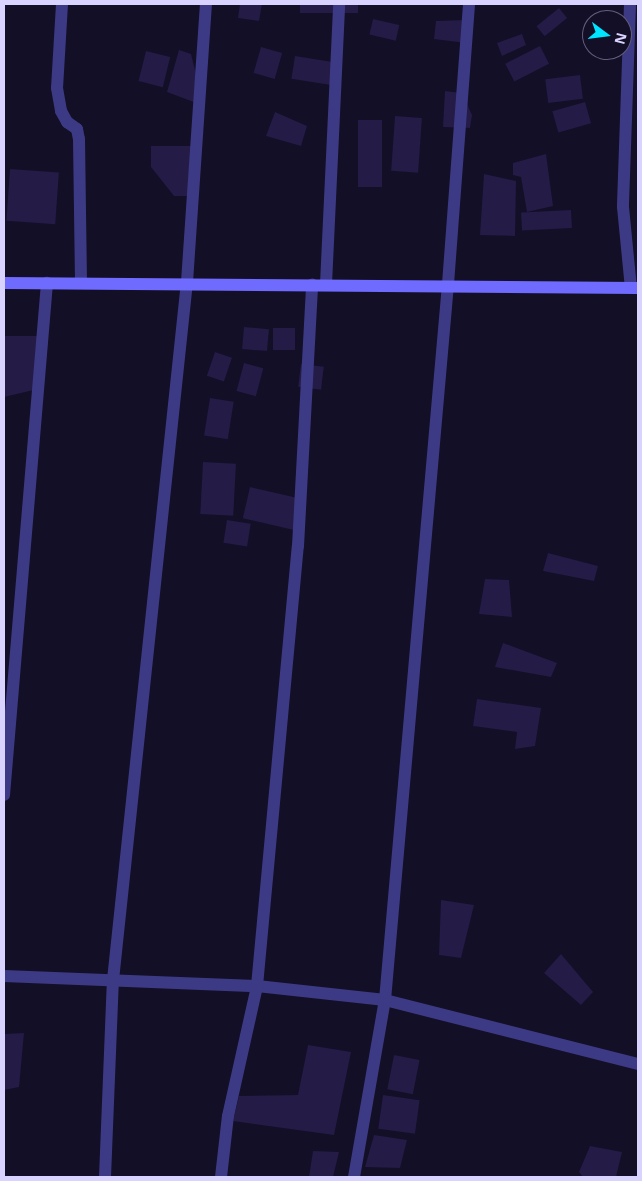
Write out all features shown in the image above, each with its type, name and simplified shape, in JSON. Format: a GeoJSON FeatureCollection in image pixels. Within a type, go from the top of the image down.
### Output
{"type":"FeatureCollection","features":[{"type":"Feature","properties":{"kind":"main road"},"geometry":{"type":"LineString","coordinates":[[4,283],[448,284],[635,288]]}},
{"type":"Feature","properties":{"kind":"street"},"geometry":{"type":"LineString","coordinates":[[62,4],[57,88],[60,111],[67,122],[77,129],[80,139],[81,283]]}},
{"type":"Feature","properties":{"kind":"street"},"geometry":{"type":"LineString","coordinates":[[105,1177],[113,980],[187,282],[206,4]]}},
{"type":"Feature","properties":{"kind":"street"},"geometry":{"type":"LineString","coordinates":[[326,284],[339,4]]}},
{"type":"Feature","properties":{"kind":"street"},"geometry":{"type":"LineString","coordinates":[[354,1177],[385,1000],[448,284],[469,4]]}},
{"type":"Feature","properties":{"kind":"street"},"geometry":{"type":"LineString","coordinates":[[630,4],[623,207],[635,288]]}},
{"type":"Feature","properties":{"kind":"street"},"geometry":{"type":"LineString","coordinates":[[4,795],[47,283]]}},
{"type":"Feature","properties":{"kind":"street"},"geometry":{"type":"LineString","coordinates":[[221,1177],[228,1116],[257,986],[298,546],[312,284]]}},
{"type":"Feature","properties":{"kind":"street"},"geometry":{"type":"LineString","coordinates":[[4,976],[257,986],[385,1000],[638,1064]]}},
{"type":"Feature","properties":{"kind":"building"},"geometry":{"type":"Polygon","coordinates":[[[240,4],[262,4],[259,21],[238,18],[240,4]]]}},
{"type":"Feature","properties":{"kind":"building"},"geometry":{"type":"Polygon","coordinates":[[[300,4],[358,4],[358,13],[300,13],[300,4]]]}},
{"type":"Feature","properties":{"kind":"building"},"geometry":{"type":"Polygon","coordinates":[[[559,8],[567,18],[545,36],[536,26],[559,8]]]}},
{"type":"Feature","properties":{"kind":"building"},"geometry":{"type":"Polygon","coordinates":[[[373,19],[399,25],[396,41],[369,35],[373,19]]]}},
{"type":"Feature","properties":{"kind":"building"},"geometry":{"type":"Polygon","coordinates":[[[467,20],[466,43],[434,39],[436,21],[467,20]]]}},
{"type":"Feature","properties":{"kind":"building"},"geometry":{"type":"Polygon","coordinates":[[[522,34],[526,45],[502,56],[497,43],[522,34]]]}},
{"type":"Feature","properties":{"kind":"building"},"geometry":{"type":"Polygon","coordinates":[[[540,46],[549,64],[514,82],[505,64],[540,46]]]}},
{"type":"Feature","properties":{"kind":"building"},"geometry":{"type":"Polygon","coordinates":[[[261,47],[282,53],[275,79],[254,73],[261,47]]]}},
{"type":"Feature","properties":{"kind":"building"},"geometry":{"type":"Polygon","coordinates":[[[179,50],[191,54],[200,90],[199,104],[167,92],[179,50]]]}},
{"type":"Feature","properties":{"kind":"building"},"geometry":{"type":"Polygon","coordinates":[[[146,51],[170,57],[163,87],[139,81],[146,51]]]}},
{"type":"Feature","properties":{"kind":"building"},"geometry":{"type":"Polygon","coordinates":[[[295,56],[337,63],[334,85],[291,79],[295,56]]]}},
{"type":"Feature","properties":{"kind":"building"},"geometry":{"type":"Polygon","coordinates":[[[580,75],[583,99],[548,103],[545,79],[580,75]]]}},
{"type":"Feature","properties":{"kind":"building"},"geometry":{"type":"Polygon","coordinates":[[[445,91],[462,93],[472,115],[470,128],[443,127],[445,91]]]}},
{"type":"Feature","properties":{"kind":"building"},"geometry":{"type":"Polygon","coordinates":[[[585,102],[591,123],[558,133],[552,111],[585,102]]]}},
{"type":"Feature","properties":{"kind":"building"},"geometry":{"type":"Polygon","coordinates":[[[275,112],[307,126],[301,146],[266,136],[275,112]]]}},
{"type":"Feature","properties":{"kind":"building"},"geometry":{"type":"Polygon","coordinates":[[[395,116],[422,118],[418,173],[391,171],[395,116]]]}},
{"type":"Feature","properties":{"kind":"building"},"geometry":{"type":"Polygon","coordinates":[[[358,120],[382,120],[382,187],[358,187],[358,120]]]}},
{"type":"Feature","properties":{"kind":"building"},"geometry":{"type":"Polygon","coordinates":[[[151,146],[193,146],[193,196],[174,196],[151,167],[151,146]]]}},
{"type":"Feature","properties":{"kind":"building"},"geometry":{"type":"Polygon","coordinates":[[[546,154],[553,206],[527,212],[521,177],[513,175],[513,163],[546,154]]]}},
{"type":"Feature","properties":{"kind":"building"},"geometry":{"type":"Polygon","coordinates":[[[10,169],[59,172],[55,224],[6,221],[10,169]]]}},
{"type":"Feature","properties":{"kind":"building"},"geometry":{"type":"Polygon","coordinates":[[[484,174],[516,181],[515,236],[480,235],[484,174]]]}},
{"type":"Feature","properties":{"kind":"building"},"geometry":{"type":"Polygon","coordinates":[[[571,210],[572,228],[522,231],[521,213],[571,210]]]}},
{"type":"Feature","properties":{"kind":"building"},"geometry":{"type":"Polygon","coordinates":[[[244,327],[269,329],[267,351],[242,349],[244,327]]]}},
{"type":"Feature","properties":{"kind":"building"},"geometry":{"type":"Polygon","coordinates":[[[273,328],[295,328],[295,350],[273,350],[273,328]]]}},
{"type":"Feature","properties":{"kind":"building"},"geometry":{"type":"Polygon","coordinates":[[[4,336],[42,336],[38,389],[4,397],[4,336]]]}},
{"type":"Feature","properties":{"kind":"building"},"geometry":{"type":"Polygon","coordinates":[[[215,352],[232,358],[224,381],[207,376],[215,352]]]}},
{"type":"Feature","properties":{"kind":"building"},"geometry":{"type":"Polygon","coordinates":[[[244,363],[263,368],[256,396],[236,391],[244,363]]]}},
{"type":"Feature","properties":{"kind":"building"},"geometry":{"type":"Polygon","coordinates":[[[301,364],[324,367],[321,390],[298,387],[301,364]]]}},
{"type":"Feature","properties":{"kind":"building"},"geometry":{"type":"Polygon","coordinates":[[[210,398],[234,402],[228,439],[204,436],[210,398]]]}},
{"type":"Feature","properties":{"kind":"building"},"geometry":{"type":"Polygon","coordinates":[[[203,462],[236,464],[233,516],[200,514],[203,462]]]}},
{"type":"Feature","properties":{"kind":"building"},"geometry":{"type":"Polygon","coordinates":[[[250,487],[306,500],[298,531],[243,518],[250,487]]]}},
{"type":"Feature","properties":{"kind":"building"},"geometry":{"type":"Polygon","coordinates":[[[227,520],[251,524],[247,546],[223,543],[227,520]]]}},
{"type":"Feature","properties":{"kind":"building"},"geometry":{"type":"Polygon","coordinates":[[[548,553],[598,566],[594,581],[543,571],[548,553]]]}},
{"type":"Feature","properties":{"kind":"building"},"geometry":{"type":"Polygon","coordinates":[[[485,579],[509,580],[512,617],[479,614],[485,579]]]}},
{"type":"Feature","properties":{"kind":"building"},"geometry":{"type":"Polygon","coordinates":[[[503,643],[557,663],[551,677],[495,667],[503,643]]]}},
{"type":"Feature","properties":{"kind":"building"},"geometry":{"type":"Polygon","coordinates":[[[477,699],[541,708],[535,746],[515,749],[517,732],[473,726],[477,699]]]}},
{"type":"Feature","properties":{"kind":"building"},"geometry":{"type":"Polygon","coordinates":[[[441,900],[474,905],[461,958],[439,955],[441,900]]]}},
{"type":"Feature","properties":{"kind":"building"},"geometry":{"type":"Polygon","coordinates":[[[561,954],[593,992],[581,1005],[544,973],[561,954]]]}},
{"type":"Feature","properties":{"kind":"building"},"geometry":{"type":"Polygon","coordinates":[[[24,1033],[19,1087],[4,1090],[4,1034],[24,1033]]]}},
{"type":"Feature","properties":{"kind":"building"},"geometry":{"type":"Polygon","coordinates":[[[308,1045],[351,1052],[334,1135],[233,1121],[239,1096],[298,1095],[308,1045]]]}},
{"type":"Feature","properties":{"kind":"building"},"geometry":{"type":"Polygon","coordinates":[[[394,1055],[420,1060],[413,1094],[387,1089],[394,1055]]]}},
{"type":"Feature","properties":{"kind":"building"},"geometry":{"type":"Polygon","coordinates":[[[383,1095],[420,1100],[415,1134],[378,1129],[383,1095]]]}},
{"type":"Feature","properties":{"kind":"building"},"geometry":{"type":"Polygon","coordinates":[[[374,1135],[407,1140],[400,1168],[365,1167],[374,1135]]]}},
{"type":"Feature","properties":{"kind":"building"},"geometry":{"type":"Polygon","coordinates":[[[590,1146],[622,1152],[616,1177],[583,1177],[579,1172],[590,1146]]]}},
{"type":"Feature","properties":{"kind":"building"},"geometry":{"type":"Polygon","coordinates":[[[313,1151],[339,1152],[333,1177],[309,1177],[313,1151]]]}}]}
